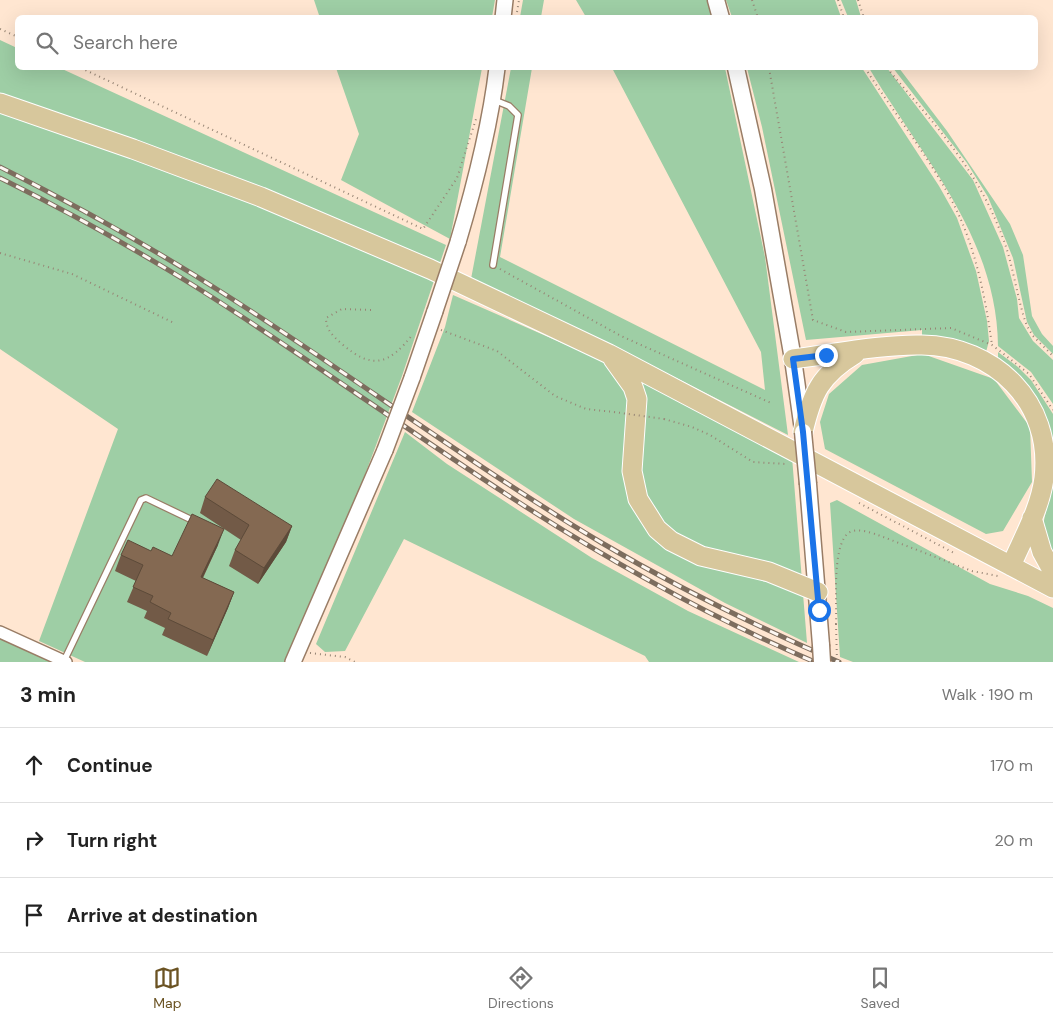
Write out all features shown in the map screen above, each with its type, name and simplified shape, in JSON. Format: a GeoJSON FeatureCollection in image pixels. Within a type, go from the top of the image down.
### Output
{"type":"FeatureCollection","features":[{"type":"Feature","properties":{"kind":"main road"},"geometry":{"type":"LineString","coordinates":[[716,0],[720,15]]}},
{"type":"Feature","properties":{"kind":"main road"},"geometry":{"type":"LineString","coordinates":[[736,70],[763,189],[793,359],[808,484],[818,592],[822,662]]}},
{"type":"Feature","properties":{"kind":"main road"},"geometry":{"type":"LineString","coordinates":[[0,102],[133,149],[297,212],[430,269],[609,354],[1053,588]]}},
{"type":"Feature","properties":{"kind":"main road"},"geometry":{"type":"LineString","coordinates":[[793,359],[904,345],[957,349],[986,360],[1013,382],[1033,411],[1044,444],[1044,478],[1032,518],[1011,566]]}},
{"type":"Feature","properties":{"kind":"main road"},"geometry":{"type":"LineString","coordinates":[[803,432],[811,401],[817,389],[828,374],[858,352]]}},
{"type":"Feature","properties":{"kind":"main road"},"geometry":{"type":"LineString","coordinates":[[609,354],[633,386],[637,399],[632,471],[638,499],[657,529],[671,541],[702,556],[769,572],[818,592]]}},
{"type":"Feature","properties":{"kind":"main road"},"geometry":{"type":"LineString","coordinates":[[1032,518],[1042,552],[1053,572]]}},
{"type":"Feature","properties":{"kind":"street"},"geometry":{"type":"LineString","coordinates":[[502,15],[505,0]]}},
{"type":"Feature","properties":{"kind":"street"},"geometry":{"type":"LineString","coordinates":[[293,662],[385,450],[435,312],[476,179],[492,103],[497,70]]}},
{"type":"Feature","properties":{"kind":"street"},"geometry":{"type":"LineString","coordinates":[[0,632],[65,662]]}},
{"type":"Feature","properties":{"kind":"lane"},"geometry":{"type":"LineString","coordinates":[[492,103],[509,106],[518,115],[493,265]]}},
{"type":"Feature","properties":{"kind":"lane"},"geometry":{"type":"LineString","coordinates":[[65,662],[141,500],[146,498],[200,524]]}},
{"type":"Feature","properties":{"kind":"path"},"geometry":{"type":"LineString","coordinates":[[516,15],[519,0]]}},
{"type":"Feature","properties":{"kind":"path"},"geometry":{"type":"LineString","coordinates":[[752,0],[757,15]]}},
{"type":"Feature","properties":{"kind":"path"},"geometry":{"type":"LineString","coordinates":[[838,0],[843,15]]}},
{"type":"Feature","properties":{"kind":"path"},"geometry":{"type":"LineString","coordinates":[[858,0],[863,15]]}},
{"type":"Feature","properties":{"kind":"path"},"geometry":{"type":"LineString","coordinates":[[0,29],[15,36]]}},
{"type":"Feature","properties":{"kind":"path"},"geometry":{"type":"LineString","coordinates":[[85,70],[423,229],[457,178],[474,118],[492,103]]}},
{"type":"Feature","properties":{"kind":"path"},"geometry":{"type":"LineString","coordinates":[[769,70],[813,320],[846,332],[951,328],[992,345],[1029,374],[1053,410]]}},
{"type":"Feature","properties":{"kind":"path"},"geometry":{"type":"LineString","coordinates":[[866,70],[951,199],[968,236],[979,271],[992,345]]}},
{"type":"Feature","properties":{"kind":"path"},"geometry":{"type":"LineString","coordinates":[[890,70],[953,145],[974,176],[1004,242],[1027,326],[1032,336],[1053,356]]}},
{"type":"Feature","properties":{"kind":"path"},"geometry":{"type":"LineString","coordinates":[[0,253],[72,274],[174,323]]}},
{"type":"Feature","properties":{"kind":"path"},"geometry":{"type":"LineString","coordinates":[[493,265],[622,336],[771,403]]}},
{"type":"Feature","properties":{"kind":"path"},"geometry":{"type":"LineString","coordinates":[[371,310],[342,309],[326,318],[326,326],[332,336],[355,355],[366,360],[378,362],[391,357],[400,350],[415,332]]}},
{"type":"Feature","properties":{"kind":"path"},"geometry":{"type":"LineString","coordinates":[[439,330],[496,351],[555,396],[586,409],[664,419],[692,427],[710,435],[753,462],[781,463],[790,466]]}},
{"type":"Feature","properties":{"kind":"path"},"geometry":{"type":"LineString","coordinates":[[856,502],[956,554]]}},
{"type":"Feature","properties":{"kind":"path"},"geometry":{"type":"LineString","coordinates":[[837,662],[838,554],[848,534],[854,531],[865,531],[972,571],[998,576],[981,567]]}},
{"type":"Feature","properties":{"kind":"path"},"geometry":{"type":"LineString","coordinates":[[310,653],[345,657],[355,662]]}},
{"type":"Feature","properties":{"kind":"green space"},"geometry":{"type":"Polygon","coordinates":[[[314,0],[495,0],[492,15],[319,15],[314,0]]]}},
{"type":"Feature","properties":{"kind":"green space"},"geometry":{"type":"Polygon","coordinates":[[[523,0],[544,0],[541,15],[520,15],[523,0]]]}},
{"type":"Feature","properties":{"kind":"green space"},"geometry":{"type":"Polygon","coordinates":[[[576,0],[707,0],[711,15],[585,15],[576,0]]]}},
{"type":"Feature","properties":{"kind":"green space"},"geometry":{"type":"Polygon","coordinates":[[[726,0],[835,0],[840,15],[731,15],[726,0]]]}},
{"type":"Feature","properties":{"kind":"green space"},"geometry":{"type":"Polygon","coordinates":[[[841,0],[856,0],[860,15],[847,15],[841,0]]]}},
{"type":"Feature","properties":{"kind":"green space"},"geometry":{"type":"Polygon","coordinates":[[[0,40],[15,47],[15,70],[64,70],[446,245],[402,376],[336,552],[286,662],[85,662],[39,641],[118,429],[0,349],[0,40]]]}},
{"type":"Feature","properties":{"kind":"green space"},"geometry":{"type":"Polygon","coordinates":[[[337,70],[482,70],[450,239],[341,180],[359,134],[337,70]]]}},
{"type":"Feature","properties":{"kind":"green space"},"geometry":{"type":"Polygon","coordinates":[[[511,70],[532,70],[500,257],[765,390],[761,352],[613,70],[725,70],[765,257],[788,435],[637,358],[471,279],[511,70]]]}},
{"type":"Feature","properties":{"kind":"green space"},"geometry":{"type":"Polygon","coordinates":[[[748,70],[863,70],[939,186],[957,218],[976,271],[987,321],[989,341],[986,352],[955,340],[922,335],[922,330],[806,340],[762,127],[748,70]]]}},
{"type":"Feature","properties":{"kind":"green space"},"geometry":{"type":"Polygon","coordinates":[[[870,70],[889,70],[973,180],[1003,247],[1017,299],[1019,318],[1033,341],[1053,360],[1053,404],[1031,372],[998,346],[994,306],[985,269],[970,233],[953,199],[870,70]]]}},
{"type":"Feature","properties":{"kind":"green space"},"geometry":{"type":"Polygon","coordinates":[[[895,70],[901,70],[947,131],[1010,224],[1023,255],[1032,316],[1042,334],[1053,346],[1053,354],[1034,335],[1027,322],[1013,258],[988,197],[967,163],[895,70]]]}},
{"type":"Feature","properties":{"kind":"green space"},"geometry":{"type":"Polygon","coordinates":[[[453,295],[637,376],[792,457],[807,643],[725,603],[574,519],[412,412],[445,327],[453,295]]]}},
{"type":"Feature","properties":{"kind":"green space"},"geometry":{"type":"Polygon","coordinates":[[[998,352],[1018,367],[1031,380],[1053,414],[1053,450],[1027,389],[1020,379],[998,359],[998,352]]]}},
{"type":"Feature","properties":{"kind":"green space"},"geometry":{"type":"Polygon","coordinates":[[[923,354],[994,379],[1030,427],[1032,482],[1003,531],[986,534],[825,449],[820,422],[829,394],[862,365],[923,354]]]}},
{"type":"Feature","properties":{"kind":"green space"},"geometry":{"type":"Polygon","coordinates":[[[405,432],[447,464],[592,558],[688,611],[799,662],[649,662],[645,656],[404,539],[345,651],[325,652],[316,644],[405,432]]]}},
{"type":"Feature","properties":{"kind":"green space"},"geometry":{"type":"Polygon","coordinates":[[[1053,479],[1053,562],[1041,534],[1053,479]]]}},
{"type":"Feature","properties":{"kind":"green space"},"geometry":{"type":"Polygon","coordinates":[[[837,500],[990,584],[1028,596],[1053,608],[1053,662],[853,662],[840,657],[830,503],[837,500]]]}},
{"type":"Feature","properties":{"kind":"green space"},"geometry":{"type":"Polygon","coordinates":[[[0,637],[56,662],[0,662],[0,637]]]}},
{"type":"Feature","properties":{"kind":"building"},"geometry":{"type":"Polygon","coordinates":[[[217,479],[292,526],[264,568],[235,550],[249,525],[205,497],[217,479]]]}},
{"type":"Feature","properties":{"kind":"building"},"geometry":{"type":"Polygon","coordinates":[[[192,514],[224,529],[201,577],[234,592],[213,640],[168,619],[171,613],[150,602],[153,596],[133,587],[143,565],[121,555],[128,540],[151,551],[153,547],[172,556],[192,514]]]}},
{"type":"Feature","properties":{"kind":"railway"},"geometry":{"type":"LineString","coordinates":[[0,167],[58,197],[171,261],[273,326],[554,514],[602,543],[660,576],[719,606],[839,662]]}},
{"type":"Feature","properties":{"kind":"railway"},"geometry":{"type":"LineString","coordinates":[[0,178],[99,230],[196,287],[470,470],[620,564],[736,626],[815,662]]}},
{"type":"Feature","properties":{"kind":"route"},"geometry":{"type":"LineString","coordinates":[[819,610],[803,432],[793,359],[826,355]]}}]}
